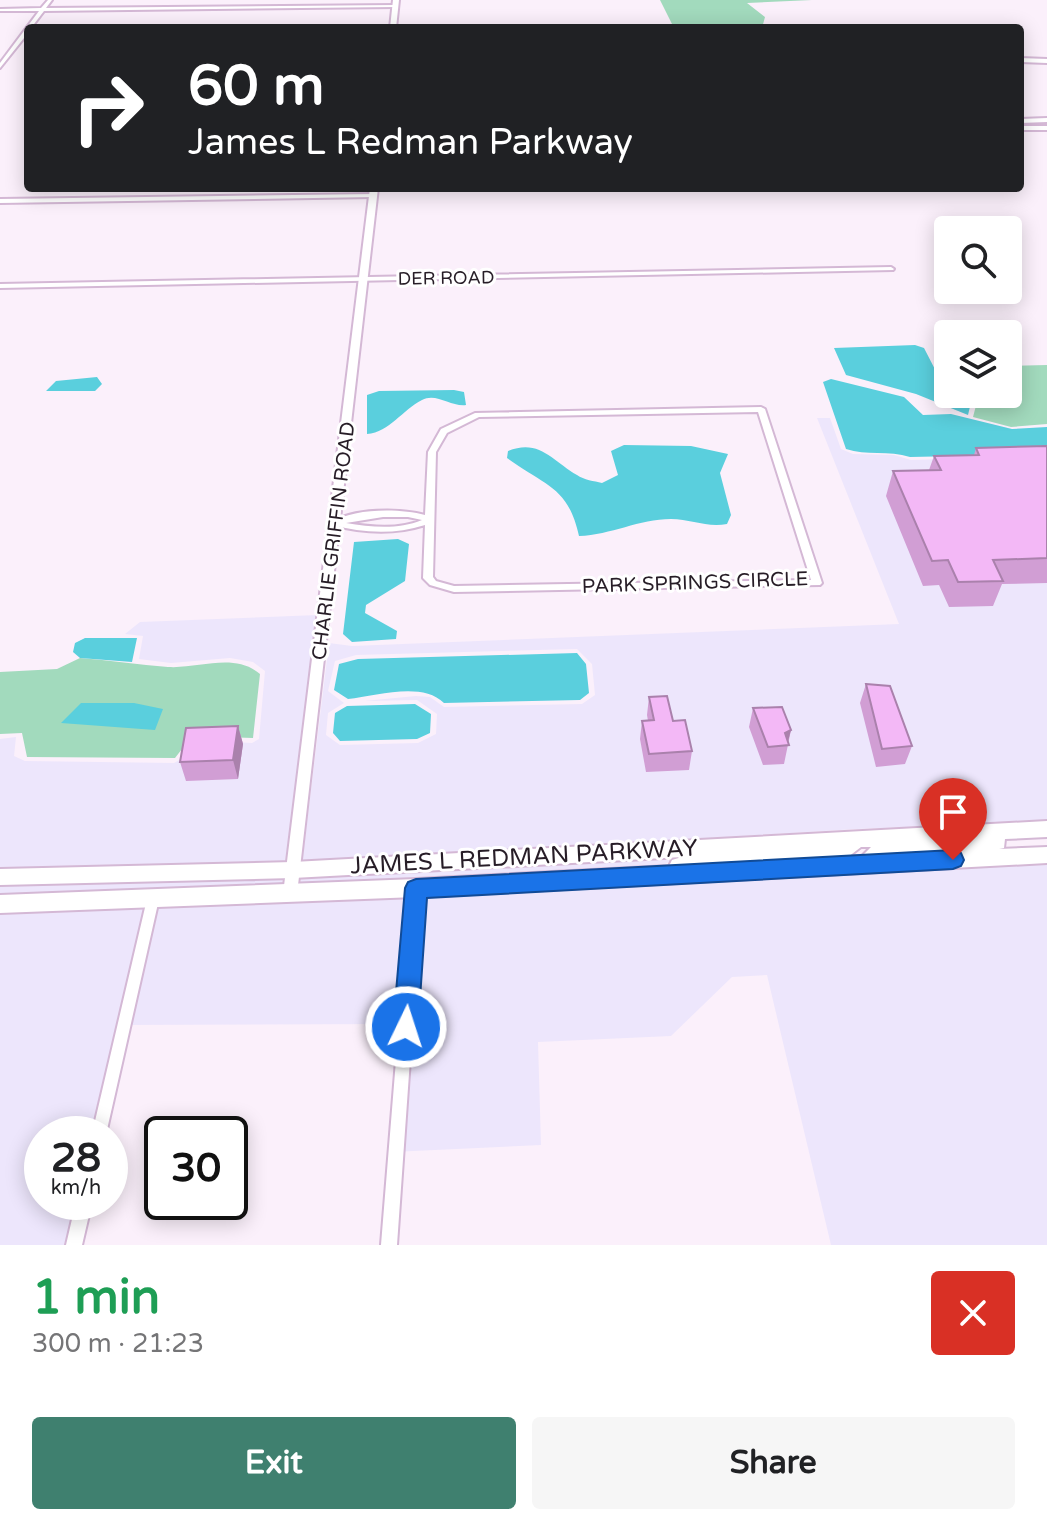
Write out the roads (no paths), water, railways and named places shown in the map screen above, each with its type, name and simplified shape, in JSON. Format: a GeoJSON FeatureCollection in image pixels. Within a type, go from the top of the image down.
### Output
{"type":"FeatureCollection","features":[{"type":"Feature","properties":{"kind":"main road","name":"JAMES L REDMAN PARKWAY"},"geometry":{"type":"LineString","coordinates":[[0,877],[293,870],[1046,829]]}},
{"type":"Feature","properties":{"kind":"main road"},"geometry":{"type":"LineString","coordinates":[[869,864],[881,850],[1017,841],[1046,829]]}},
{"type":"Feature","properties":{"kind":"main road"},"geometry":{"type":"LineString","coordinates":[[660,875],[703,860],[839,853],[859,838]]}},
{"type":"Feature","properties":{"kind":"main road","name":"JAMES L REDMAN PARKWAY"},"geometry":{"type":"LineString","coordinates":[[0,904],[290,894],[1047,855]]}},
{"type":"Feature","properties":{"kind":"street"},"geometry":{"type":"LineString","coordinates":[[33,24],[50,0]]}},
{"type":"Feature","properties":{"kind":"street"},"geometry":{"type":"LineString","coordinates":[[0,10],[396,3],[393,24]]}},
{"type":"Feature","properties":{"kind":"street"},"geometry":{"type":"LineString","coordinates":[[0,66],[24,35]]}},
{"type":"Feature","properties":{"kind":"street"},"geometry":{"type":"LineString","coordinates":[[1024,60],[1047,61]]}},
{"type":"Feature","properties":{"kind":"street"},"geometry":{"type":"LineString","coordinates":[[1024,121],[1047,120]]}},
{"type":"Feature","properties":{"kind":"street"},"geometry":{"type":"LineString","coordinates":[[1024,128],[1047,128]]}},
{"type":"Feature","properties":{"kind":"street"},"geometry":{"type":"LineString","coordinates":[[0,201],[337,192]]}},
{"type":"Feature","properties":{"kind":"street","name":"CHARLIE GRIFFIN ROAD"},"geometry":{"type":"LineString","coordinates":[[290,894],[374,192]]}},
{"type":"Feature","properties":{"kind":"street","name":"DER ROAD"},"geometry":{"type":"LineString","coordinates":[[0,286],[891,269]]}},
{"type":"Feature","properties":{"kind":"street","name":"PARK SPRINGS CIRCLE"},"geometry":{"type":"LineString","coordinates":[[761,409],[817,583],[454,589],[433,583],[428,578],[431,519],[432,452],[444,431],[478,415],[761,409]]}},
{"type":"Feature","properties":{"kind":"street"},"geometry":{"type":"LineString","coordinates":[[335,523],[353,528],[418,527],[431,519]]}},
{"type":"Feature","properties":{"kind":"street"},"geometry":{"type":"LineString","coordinates":[[389,1245],[416,888]]}},
{"type":"Feature","properties":{"kind":"street"},"geometry":{"type":"LineString","coordinates":[[103,1116],[153,899]]}},
{"type":"Feature","properties":{"kind":"street"},"geometry":{"type":"LineString","coordinates":[[74,1245],[80,1220]]}},
{"type":"Feature","properties":{"kind":"water"},"geometry":{"type":"Polygon","coordinates":[[[915,345],[924,348],[934,367],[934,401],[846,375],[834,348],[915,345]]]}},
{"type":"Feature","properties":{"kind":"water"},"geometry":{"type":"Polygon","coordinates":[[[97,377],[102,384],[95,391],[46,391],[56,381],[97,377]]]}},
{"type":"Feature","properties":{"kind":"water"},"geometry":{"type":"Polygon","coordinates":[[[831,379],[904,397],[923,415],[951,414],[1012,429],[1047,427],[1047,454],[910,457],[846,449],[823,382],[831,379]]]}},
{"type":"Feature","properties":{"kind":"water"},"geometry":{"type":"Polygon","coordinates":[[[379,391],[464,392],[466,405],[427,398],[389,425],[367,434],[367,395],[379,391]]]}},
{"type":"Feature","properties":{"kind":"water"},"geometry":{"type":"Polygon","coordinates":[[[951,408],[970,408],[968,415],[951,408]]]}},
{"type":"Feature","properties":{"kind":"water"},"geometry":{"type":"Polygon","coordinates":[[[624,445],[691,446],[728,454],[720,473],[731,515],[727,524],[659,520],[579,536],[574,519],[561,497],[507,458],[508,451],[528,447],[537,449],[580,477],[602,483],[618,475],[611,451],[624,445]]]}},
{"type":"Feature","properties":{"kind":"water"},"geometry":{"type":"Polygon","coordinates":[[[398,539],[409,544],[405,581],[366,605],[365,613],[397,631],[396,639],[352,642],[343,634],[354,542],[398,539]]]}},
{"type":"Feature","properties":{"kind":"water"},"geometry":{"type":"Polygon","coordinates":[[[85,638],[137,638],[132,662],[80,658],[73,652],[75,643],[85,638]]]}},
{"type":"Feature","properties":{"kind":"water"},"geometry":{"type":"Polygon","coordinates":[[[577,653],[586,664],[589,693],[580,700],[444,703],[435,696],[411,691],[348,699],[334,690],[339,664],[358,659],[577,653]]]}},
{"type":"Feature","properties":{"kind":"water"},"geometry":{"type":"Polygon","coordinates":[[[81,703],[134,703],[163,709],[155,730],[61,723],[81,703]]]}},
{"type":"Feature","properties":{"kind":"water"},"geometry":{"type":"Polygon","coordinates":[[[415,704],[431,714],[430,733],[417,739],[340,741],[333,733],[335,713],[347,706],[415,704]]]}}]}
